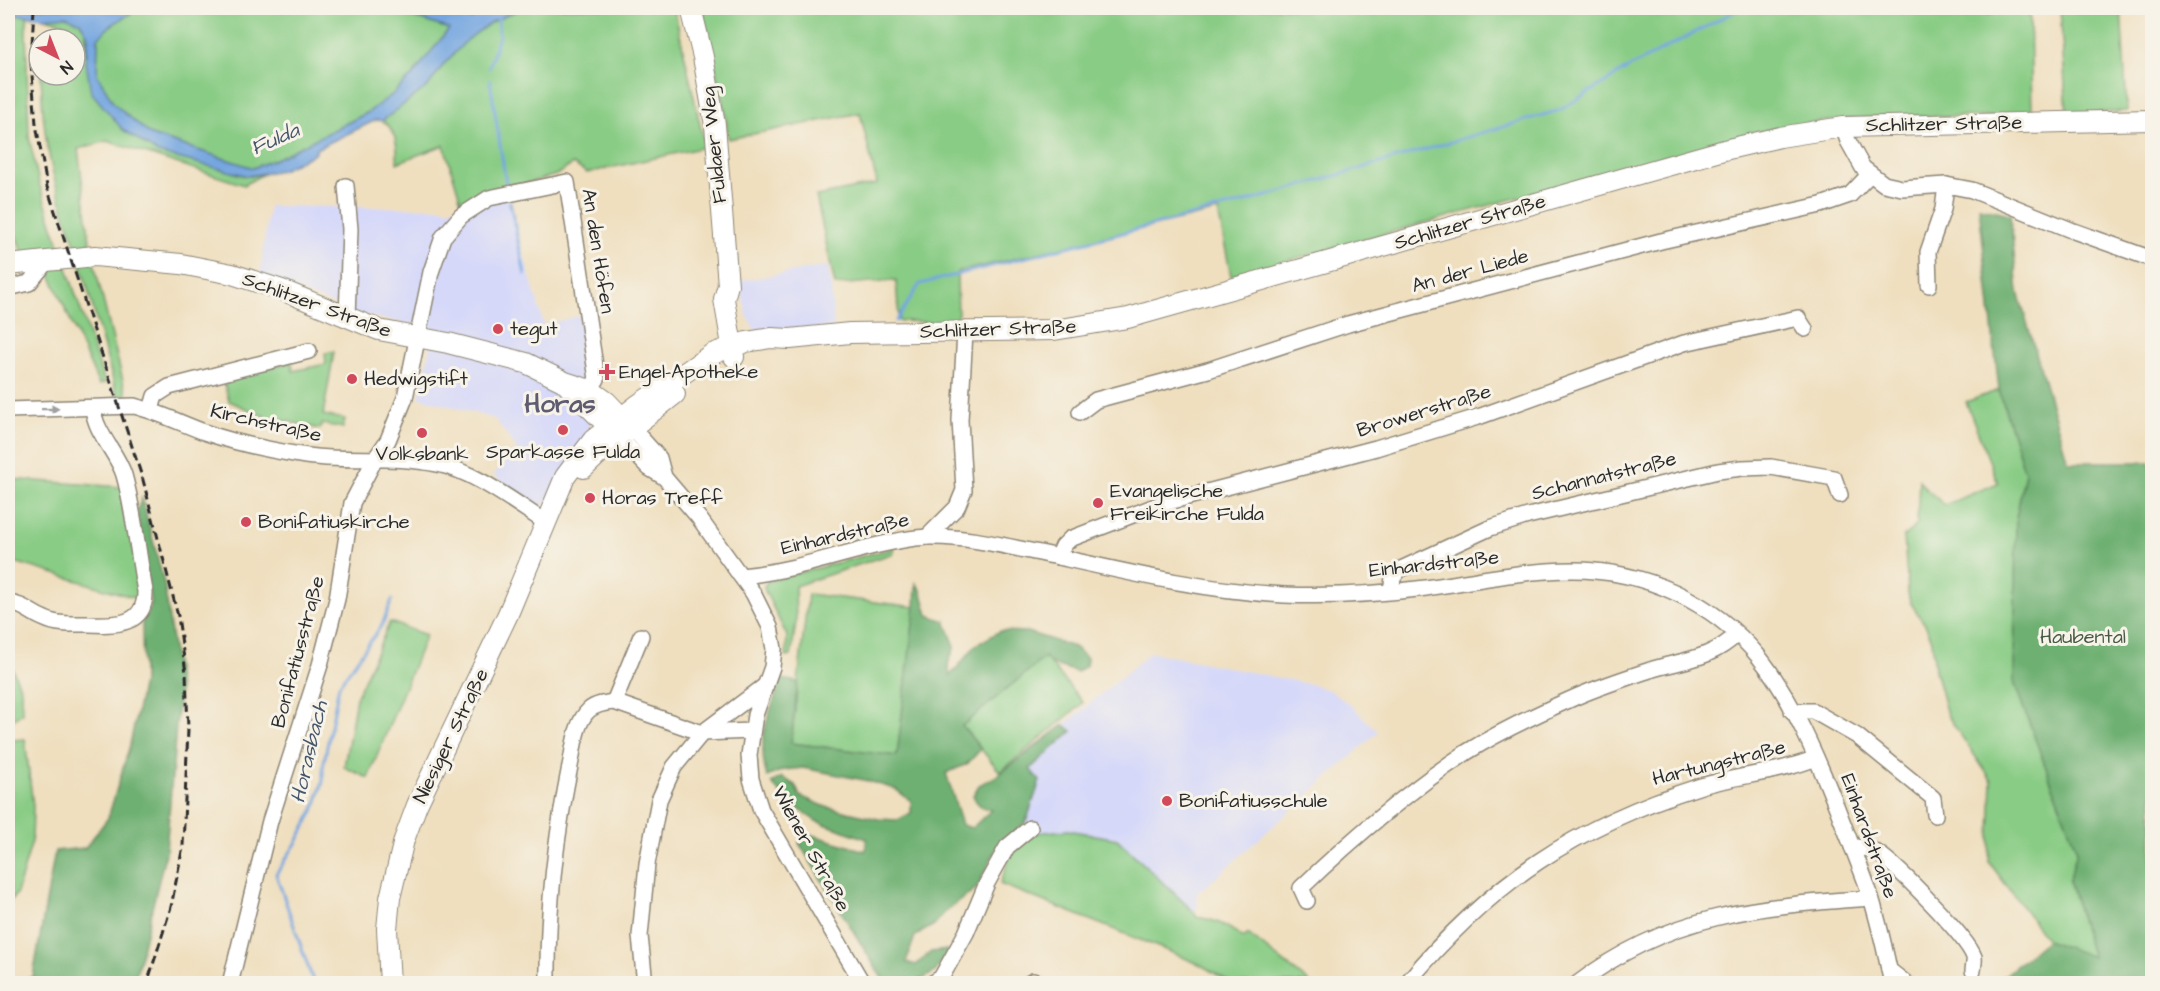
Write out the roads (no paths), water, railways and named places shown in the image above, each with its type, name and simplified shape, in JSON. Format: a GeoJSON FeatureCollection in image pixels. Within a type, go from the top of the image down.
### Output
{"type":"FeatureCollection","features":[{"type":"Feature","properties":{"kind":"main road","name":"Fuldaer Weg"},"geometry":{"type":"LineString","coordinates":[[691,8],[713,113],[728,285],[735,298],[740,349]]}},
{"type":"Feature","properties":{"kind":"main road","name":"Schlitzer Straße"},"geometry":{"type":"LineString","coordinates":[[620,427],[712,354],[740,349],[769,348],[789,339],[850,333],[1054,330],[1128,318],[1780,136],[1843,127],[2152,120]]}},
{"type":"Feature","properties":{"kind":"main road","name":"Schlitzer Straße"},"geometry":{"type":"LineString","coordinates":[[8,266],[95,256],[156,261],[208,269],[282,290],[379,330],[513,358],[565,382],[590,390],[607,402],[620,427]]}},
{"type":"Feature","properties":{"kind":"main road","name":"Schlitzer Straße"},"geometry":{"type":"LineString","coordinates":[[565,382],[620,427]]}},
{"type":"Feature","properties":{"kind":"main road","name":"Niesiger Straße"},"geometry":{"type":"LineString","coordinates":[[390,984],[387,929],[390,898],[404,840],[417,805],[508,615],[565,477],[593,440],[620,427]]}},
{"type":"Feature","properties":{"kind":"street"},"geometry":{"type":"LineString","coordinates":[[1843,127],[1853,153],[1869,175],[1891,187],[1946,185],[1978,192],[2089,237],[2152,259]]}},
{"type":"Feature","properties":{"kind":"street","name":"An der Liede"},"geometry":{"type":"LineString","coordinates":[[1080,412],[1096,400],[1208,370],[1348,324],[1660,241],[1821,205],[1850,195],[1869,175]]}},
{"type":"Feature","properties":{"kind":"street","name":"An den Höfen"},"geometry":{"type":"LineString","coordinates":[[418,338],[431,272],[443,237],[460,216],[489,198],[567,182],[597,379],[590,390]]}},
{"type":"Feature","properties":{"kind":"street"},"geometry":{"type":"LineString","coordinates":[[1929,285],[1928,252],[1943,209],[1946,185]]}},
{"type":"Feature","properties":{"kind":"street"},"geometry":{"type":"LineString","coordinates":[[346,186],[350,229],[347,318]]}},
{"type":"Feature","properties":{"kind":"street"},"geometry":{"type":"LineString","coordinates":[[8,288],[29,283],[55,259]]}},
{"type":"Feature","properties":{"kind":"street","name":"Browerstraße"},"geometry":{"type":"LineString","coordinates":[[1058,557],[1063,546],[1070,539],[1151,507],[1377,448],[1471,420],[1684,343],[1798,318],[1805,329]]}},
{"type":"Feature","properties":{"kind":"street"},"geometry":{"type":"LineString","coordinates":[[927,537],[957,507],[964,490],[960,420],[964,332]]}},
{"type":"Feature","properties":{"kind":"street","name":"Bonifatiusstraße"},"geometry":{"type":"LineString","coordinates":[[230,984],[270,821],[320,664],[337,599],[352,503],[375,459],[388,440],[405,398],[418,338]]}},
{"type":"Feature","properties":{"kind":"street"},"geometry":{"type":"LineString","coordinates":[[151,410],[155,396],[169,387],[309,351]]}},
{"type":"Feature","properties":{"kind":"street","name":"Kirchstraße"},"geometry":{"type":"LineString","coordinates":[[8,410],[134,406],[151,410],[209,434],[302,456],[429,462],[459,471],[546,522]]}},
{"type":"Feature","properties":{"kind":"street"},"geometry":{"type":"LineString","coordinates":[[8,603],[21,605],[46,620],[72,624],[121,624],[143,608],[145,591],[126,483],[117,458],[94,420],[93,408]]}},
{"type":"Feature","properties":{"kind":"street","name":"Wiener Straße"},"geometry":{"type":"LineString","coordinates":[[620,427],[658,458],[664,477],[714,537],[763,610],[770,627],[774,649],[772,667],[755,715],[752,731],[749,755],[751,779],[761,810],[863,984]]}},
{"type":"Feature","properties":{"kind":"street","name":"Schannatstraße"},"geometry":{"type":"LineString","coordinates":[[1391,591],[1393,578],[1399,570],[1490,528],[1528,516],[1701,475],[1742,468],[1786,468],[1834,478],[1840,495]]}},
{"type":"Feature","properties":{"kind":"street","name":"Einhardstraße"},"geometry":{"type":"LineString","coordinates":[[741,576],[770,573],[883,544],[927,537],[990,543],[1186,584],[1250,593],[1326,595],[1391,591],[1562,570],[1611,573],[1643,580],[1673,591],[1700,605],[1737,634],[1763,663],[1792,711],[1816,758],[1852,847],[1871,898],[1890,977]]}},
{"type":"Feature","properties":{"kind":"street"},"geometry":{"type":"LineString","coordinates":[[1307,901],[1301,888],[1330,860],[1398,801],[1469,751],[1570,699],[1623,679],[1712,654],[1737,634]]}},
{"type":"Feature","properties":{"kind":"street"},"geometry":{"type":"LineString","coordinates":[[614,702],[641,636]]}},
{"type":"Feature","properties":{"kind":"street"},"geometry":{"type":"LineString","coordinates":[[645,984],[640,936],[647,864],[659,800],[674,767],[702,734],[766,684]]}},
{"type":"Feature","properties":{"kind":"street"},"geometry":{"type":"LineString","coordinates":[[548,984],[551,888],[562,805],[576,738],[582,720],[590,710],[601,704],[614,702],[702,734],[752,731]]}},
{"type":"Feature","properties":{"kind":"street"},"geometry":{"type":"LineString","coordinates":[[1792,711],[1813,711],[1857,736],[1933,798],[1935,815]]}},
{"type":"Feature","properties":{"kind":"street","name":"Hartungstraße"},"geometry":{"type":"LineString","coordinates":[[1406,984],[1440,944],[1476,908],[1520,873],[1566,842],[1651,802],[1710,783],[1794,766],[1816,758]]}},
{"type":"Feature","properties":{"kind":"street"},"geometry":{"type":"LineString","coordinates":[[931,984],[941,978],[966,933],[987,883],[1008,847],[1030,828]]}},
{"type":"Feature","properties":{"kind":"street"},"geometry":{"type":"LineString","coordinates":[[1852,847],[1866,848],[1878,853],[1899,871],[1965,943],[1974,958],[1973,971]]}},
{"type":"Feature","properties":{"kind":"street"},"geometry":{"type":"LineString","coordinates":[[1577,984],[1603,965],[1639,946],[1706,919],[1777,906],[1871,898]]}},
{"type":"Feature","properties":{"kind":"street"},"geometry":{"type":"LineString","coordinates":[[1890,977],[1907,984]]}},
{"type":"Feature","properties":{"kind":"street"},"geometry":{"type":"LineString","coordinates":[[1028,984],[1033,981],[1042,984]]}},
{"type":"Feature","properties":{"kind":"water"},"geometry":{"type":"Polygon","coordinates":[[[8,8],[139,8],[110,26],[98,38],[97,74],[114,104],[151,135],[253,168],[278,158],[367,113],[393,94],[412,76],[449,29],[385,8],[442,8],[471,19],[493,8],[522,8],[490,23],[467,40],[444,64],[428,86],[382,121],[376,120],[316,149],[316,153],[282,170],[248,176],[158,153],[123,130],[91,92],[87,68],[87,27],[83,27],[80,22],[66,16],[45,18],[8,12],[8,8]]]}},
{"type":"Feature","properties":{"kind":"waterway"},"geometry":{"type":"LineString","coordinates":[[896,321],[920,284],[1246,202],[1560,110],[1628,68],[1741,8]]}},
{"type":"Feature","properties":{"kind":"waterway","name":"Horasbach"},"geometry":{"type":"LineString","coordinates":[[489,68],[499,36],[498,17]]}},
{"type":"Feature","properties":{"kind":"waterway","name":"Horasbach"},"geometry":{"type":"LineString","coordinates":[[490,81],[506,183]]}},
{"type":"Feature","properties":{"kind":"waterway","name":"Horasbach"},"geometry":{"type":"LineString","coordinates":[[510,202],[525,274]]}},
{"type":"Feature","properties":{"kind":"waterway","name":"Horasbach"},"geometry":{"type":"LineString","coordinates":[[314,984],[276,874],[297,842],[315,807],[323,781],[323,767],[339,685],[382,625],[392,600]]}},
{"type":"Feature","properties":{"kind":"railway"},"geometry":{"type":"LineString","coordinates":[[34,8],[31,63],[36,124],[47,187],[143,480],[178,616],[186,673],[188,729],[183,846],[171,907],[147,984]]}},
{"type":"Feature","properties":{"kind":"place","name":"tegut"},"geometry":{"type":"Point","coordinates":[498,329]}},
{"type":"Feature","properties":{"kind":"place","name":"Engel-Apotheke"},"geometry":{"type":"Point","coordinates":[607,372]}},
{"type":"Feature","properties":{"kind":"place","name":"Hedwigstift"},"geometry":{"type":"Point","coordinates":[352,379]}},
{"type":"Feature","properties":{"kind":"place","name":"Sparkasse Fulda"},"geometry":{"type":"Point","coordinates":[563,430]}},
{"type":"Feature","properties":{"kind":"place","name":"Volksbank"},"geometry":{"type":"Point","coordinates":[422,433]}},
{"type":"Feature","properties":{"kind":"place","name":"Horas Treff"},"geometry":{"type":"Point","coordinates":[590,498]}},
{"type":"Feature","properties":{"kind":"place","name":"Evangelische Freikirche Fulda"},"geometry":{"type":"Point","coordinates":[1098,503]}},
{"type":"Feature","properties":{"kind":"place","name":"Bonifatiuskirche"},"geometry":{"type":"Point","coordinates":[246,522]}},
{"type":"Feature","properties":{"kind":"place","name":"Bonifatiusschule"},"geometry":{"type":"Point","coordinates":[1167,801]}},
{"type":"Feature","properties":{"kind":"district","name":"Horas"},"geometry":{"type":"Point","coordinates":[560,404]}},
{"type":"Feature","properties":{"kind":"water label","name":"Fulda"},"geometry":{"type":"Point","coordinates":[275,139]}},
{"type":"Feature","properties":{"kind":"park label","name":"Haubental"},"geometry":{"type":"Point","coordinates":[2083,637]}}]}
